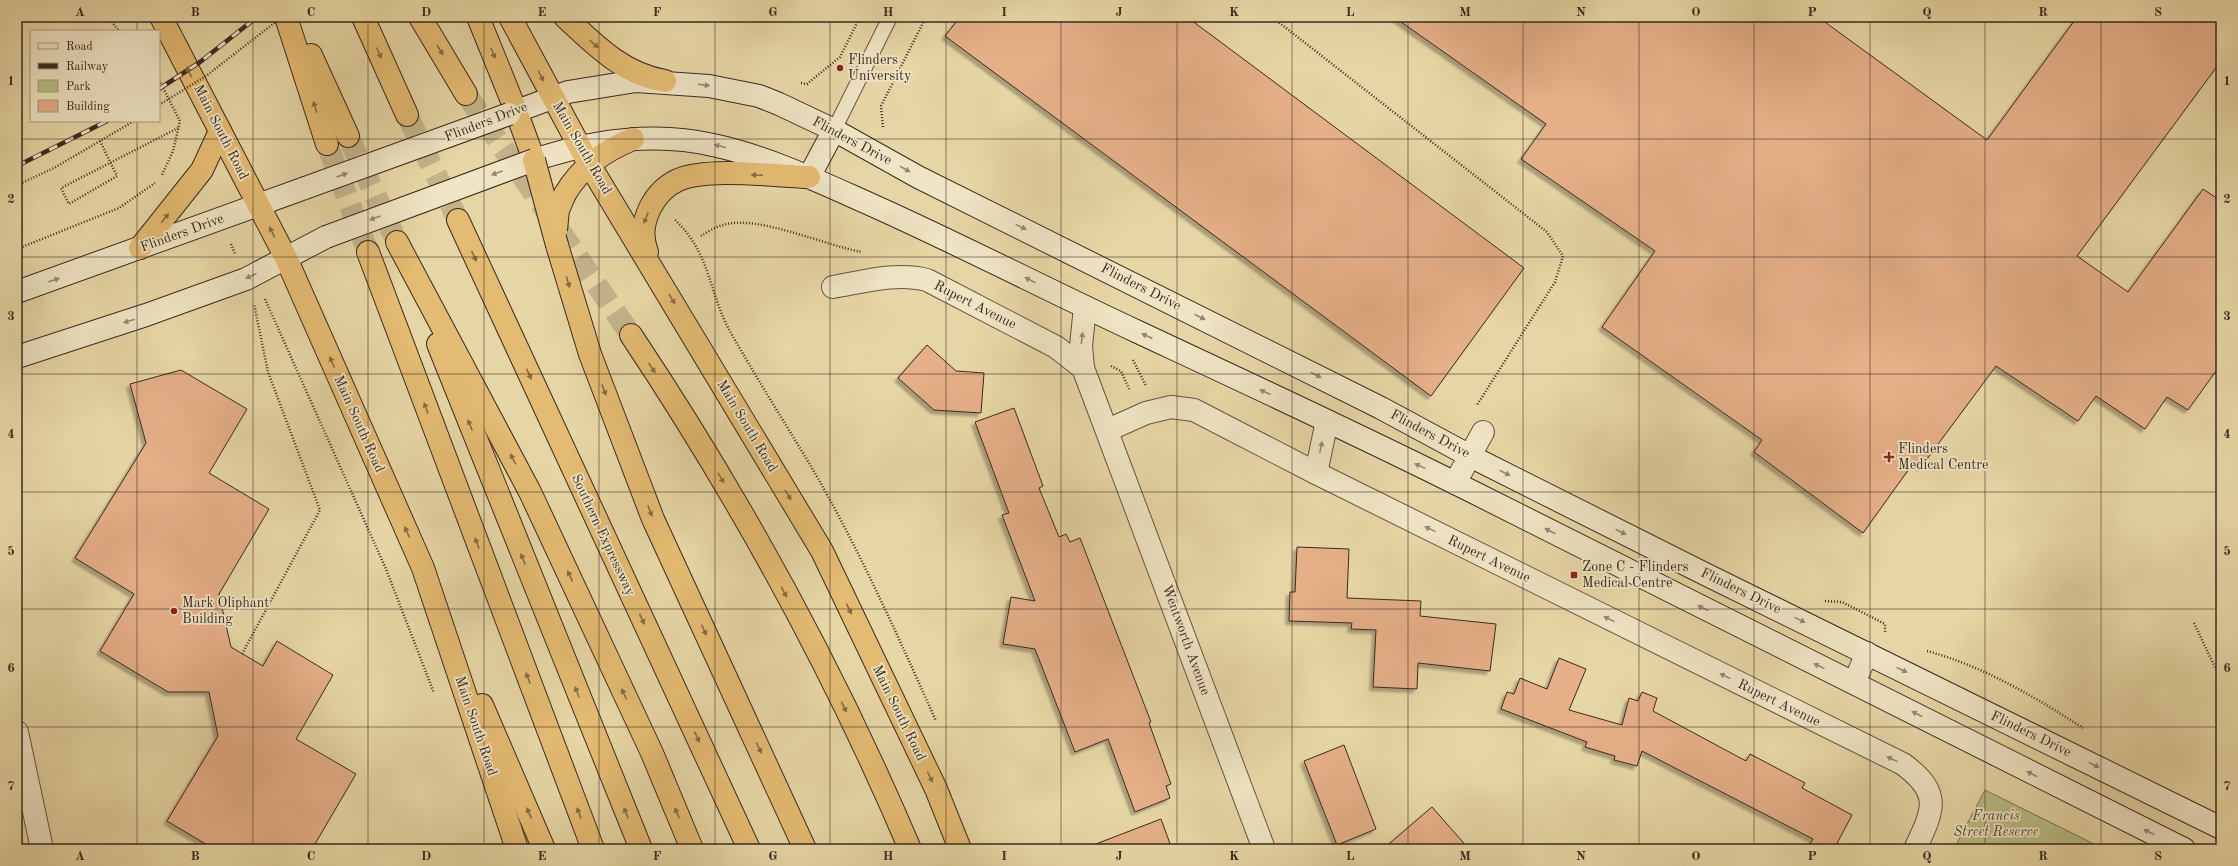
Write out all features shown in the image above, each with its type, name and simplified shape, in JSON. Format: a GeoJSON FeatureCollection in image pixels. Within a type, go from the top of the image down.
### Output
{"type":"FeatureCollection","features":[{"type":"Feature","properties":{"kind":"highway","name":"Main South Road"},"geometry":{"type":"LineString","coordinates":[[161,17],[286,258],[423,568],[517,849]]}},
{"type":"Feature","properties":{"kind":"highway"},"geometry":{"type":"LineString","coordinates":[[286,17],[327,144]]}},
{"type":"Feature","properties":{"kind":"highway"},"geometry":{"type":"LineString","coordinates":[[293,17],[348,136]]}},
{"type":"Feature","properties":{"kind":"highway"},"geometry":{"type":"LineString","coordinates":[[363,17],[407,115]]}},
{"type":"Feature","properties":{"kind":"highway"},"geometry":{"type":"LineString","coordinates":[[420,17],[466,94]]}},
{"type":"Feature","properties":{"kind":"highway"},"geometry":{"type":"LineString","coordinates":[[478,17],[512,112],[536,159],[557,245],[590,354],[653,519],[805,849]]}},
{"type":"Feature","properties":{"kind":"highway","name":"Main South Road"},"geometry":{"type":"LineString","coordinates":[[510,17],[585,155],[822,551],[936,789],[960,849]]}},
{"type":"Feature","properties":{"kind":"highway"},"geometry":{"type":"LineString","coordinates":[[565,17],[604,53],[623,67],[645,77],[665,81]]}},
{"type":"Feature","properties":{"kind":"highway"},"geometry":{"type":"LineString","coordinates":[[140,248],[202,170],[220,131]]}},
{"type":"Feature","properties":{"kind":"highway"},"geometry":{"type":"LineString","coordinates":[[557,245],[557,218],[565,194],[580,172],[585,155]]}},
{"type":"Feature","properties":{"kind":"highway"},"geometry":{"type":"LineString","coordinates":[[652,265],[643,241],[643,225],[654,201],[664,190],[676,181],[700,175],[717,174],[810,177]]}},
{"type":"Feature","properties":{"kind":"highway","name":"Southern Expressway"},"geometry":{"type":"LineString","coordinates":[[458,220],[749,849]]}},
{"type":"Feature","properties":{"kind":"highway"},"geometry":{"type":"LineString","coordinates":[[641,849],[397,242],[530,492],[652,753],[692,849]]}},
{"type":"Feature","properties":{"kind":"highway"},"geometry":{"type":"LineString","coordinates":[[368,252],[593,849]]}},
{"type":"Feature","properties":{"kind":"highway"},"geometry":{"type":"LineString","coordinates":[[631,335],[674,400],[734,499],[811,640],[889,799],[910,849]]}},
{"type":"Feature","properties":{"kind":"highway"},"geometry":{"type":"LineString","coordinates":[[423,568],[544,849]]}},
{"type":"Feature","properties":{"kind":"street","name":"Flinders Drive"},"geometry":{"type":"LineString","coordinates":[[17,292],[553,97],[622,82],[665,81],[709,86],[759,96],[803,114],[918,177],[1367,401],[1470,456],[2221,828]]}},
{"type":"Feature","properties":{"kind":"street"},"geometry":{"type":"LineString","coordinates":[[810,177],[834,130]]}},
{"type":"Feature","properties":{"kind":"street"},"geometry":{"type":"LineString","coordinates":[[17,357],[146,315],[246,279],[326,236],[536,159],[585,155],[633,139],[664,138],[706,143],[744,153],[810,177],[981,255],[1085,307],[1455,483],[2184,849]]}},
{"type":"Feature","properties":{"kind":"street","name":"Rupert Avenue"},"geometry":{"type":"LineString","coordinates":[[833,287],[887,278],[909,277],[927,280],[1056,347],[1083,368]]}},
{"type":"Feature","properties":{"kind":"street"},"geometry":{"type":"LineString","coordinates":[[1085,307],[1081,346],[1083,368],[1108,430]]}},
{"type":"Feature","properties":{"kind":"street","name":"Rupert Avenue"},"geometry":{"type":"LineString","coordinates":[[1108,430],[1146,413],[1171,407],[1194,410],[1316,473],[1903,764],[1923,782],[1931,793],[1931,804],[1927,821],[1915,849]]}},
{"type":"Feature","properties":{"kind":"street"},"geometry":{"type":"LineString","coordinates":[[1316,473],[1327,421]]}},
{"type":"Feature","properties":{"kind":"street","name":"Wentworth Avenue"},"geometry":{"type":"LineString","coordinates":[[1108,430],[1264,849]]}},
{"type":"Feature","properties":{"kind":"street"},"geometry":{"type":"LineString","coordinates":[[1455,483],[1483,432]]}},
{"type":"Feature","properties":{"kind":"street"},"geometry":{"type":"LineString","coordinates":[[1854,683],[1867,653]]}},
{"type":"Feature","properties":{"kind":"street"},"geometry":{"type":"LineString","coordinates":[[17,732],[42,849]]}},
{"type":"Feature","properties":{"kind":"lane"},"geometry":{"type":"LineString","coordinates":[[834,130],[890,17]]}},
{"type":"Feature","properties":{"kind":"path"},"geometry":{"type":"LineString","coordinates":[[108,17],[118,30]]}},
{"type":"Feature","properties":{"kind":"path"},"geometry":{"type":"LineString","coordinates":[[160,104],[206,76],[282,17]]}},
{"type":"Feature","properties":{"kind":"path"},"geometry":{"type":"LineString","coordinates":[[793,81],[807,84],[840,57],[860,17]]}},
{"type":"Feature","properties":{"kind":"path"},"geometry":{"type":"LineString","coordinates":[[888,133],[883,127],[882,106],[926,17]]}},
{"type":"Feature","properties":{"kind":"path"},"geometry":{"type":"LineString","coordinates":[[1272,17],[1548,232],[1563,256],[1555,282],[1476,407]]}},
{"type":"Feature","properties":{"kind":"path"},"geometry":{"type":"LineString","coordinates":[[17,249],[119,208],[159,180],[173,151],[180,121],[160,82]]}},
{"type":"Feature","properties":{"kind":"path"},"geometry":{"type":"LineString","coordinates":[[17,185],[54,168],[132,122]]}},
{"type":"Feature","properties":{"kind":"path"},"geometry":{"type":"LineString","coordinates":[[100,141],[107,155],[110,162],[113,169],[117,176],[69,204],[61,188],[95,170],[109,163],[116,160],[157,138],[178,128]]}},
{"type":"Feature","properties":{"kind":"path"},"geometry":{"type":"LineString","coordinates":[[700,236],[724,224],[753,225],[793,232],[848,250],[867,253]]}},
{"type":"Feature","properties":{"kind":"path"},"geometry":{"type":"LineString","coordinates":[[265,298],[386,569],[435,695]]}},
{"type":"Feature","properties":{"kind":"path"},"geometry":{"type":"LineString","coordinates":[[242,654],[320,510],[268,372],[254,302]]}},
{"type":"Feature","properties":{"kind":"path"},"geometry":{"type":"LineString","coordinates":[[1133,359],[1149,393]]}},
{"type":"Feature","properties":{"kind":"path"},"geometry":{"type":"LineString","coordinates":[[1105,365],[1116,367],[1121,371],[1132,393],[1136,391]]}},
{"type":"Feature","properties":{"kind":"path"},"geometry":{"type":"LineString","coordinates":[[1141,389],[1146,387]]}},
{"type":"Feature","properties":{"kind":"path"},"geometry":{"type":"LineString","coordinates":[[2194,623],[2221,680]]}},
{"type":"Feature","properties":{"kind":"green space","name":"Francis Street Reserve"},"geometry":{"type":"Polygon","coordinates":[[[1985,790],[2104,849],[1954,849],[1985,790]]]}},
{"type":"Feature","properties":{"kind":"building"},"geometry":{"type":"Polygon","coordinates":[[[960,17],[1187,17],[1524,268],[1431,396],[945,36],[960,17]]]}},
{"type":"Feature","properties":{"kind":"building"},"geometry":{"type":"Polygon","coordinates":[[[1394,17],[1818,17],[1987,140],[2077,17],[2221,17],[2221,61],[2077,256],[2128,292],[2203,189],[2221,201],[2221,364],[2188,410],[2167,397],[2145,429],[2096,396],[2078,421],[1996,366],[1921,467],[1914,462],[1863,533],[1754,452],[1762,440],[1602,327],[1655,251],[1521,159],[1546,124],[1394,17]]]}},
{"type":"Feature","properties":{"kind":"building"},"geometry":{"type":"Polygon","coordinates":[[[927,345],[956,371],[984,373],[981,413],[934,410],[898,378],[927,345]]]}},
{"type":"Feature","properties":{"kind":"building","name":"Mark Oliphant Building"},"geometry":{"type":"Polygon","coordinates":[[[181,370],[247,409],[209,473],[269,509],[219,594],[231,647],[263,666],[277,641],[333,675],[296,739],[356,774],[312,849],[214,849],[167,821],[218,736],[209,692],[168,692],[100,651],[134,594],[75,558],[146,443],[130,384],[181,370]]]}},
{"type":"Feature","properties":{"kind":"building"},"geometry":{"type":"Polygon","coordinates":[[[1014,408],[1043,486],[1039,488],[1059,537],[1066,534],[1070,542],[1080,538],[1151,722],[1149,723],[1171,784],[1166,786],[1170,798],[1135,812],[1108,739],[1075,752],[1035,649],[1003,644],[1011,597],[1035,601],[1002,515],[1009,513],[975,422],[1014,408]]]}},
{"type":"Feature","properties":{"kind":"building"},"geometry":{"type":"Polygon","coordinates":[[[1297,547],[1349,549],[1347,598],[1421,601],[1420,616],[1496,624],[1490,671],[1418,663],[1417,689],[1373,687],[1376,630],[1351,629],[1352,623],[1289,621],[1290,592],[1295,592],[1297,547]]]}},
{"type":"Feature","properties":{"kind":"building"},"geometry":{"type":"Polygon","coordinates":[[[1559,658],[1586,669],[1569,710],[1622,725],[1629,698],[1638,701],[1642,692],[1657,698],[1653,711],[1746,761],[1750,754],[1805,783],[1802,788],[1852,815],[1834,849],[1807,849],[1813,839],[1642,751],[1637,766],[1614,760],[1615,756],[1585,747],[1587,742],[1501,709],[1507,692],[1514,694],[1520,678],[1547,689],[1559,658]]]}},
{"type":"Feature","properties":{"kind":"building"},"geometry":{"type":"Polygon","coordinates":[[[1344,745],[1376,829],[1337,845],[1304,761],[1344,745]]]}},
{"type":"Feature","properties":{"kind":"building"},"geometry":{"type":"Polygon","coordinates":[[[1432,807],[1469,849],[1383,849],[1432,807]]]}},
{"type":"Feature","properties":{"kind":"building"},"geometry":{"type":"Polygon","coordinates":[[[1161,819],[1172,849],[1088,849],[1088,847],[1161,819]]]}},
{"type":"Feature","properties":{"kind":"tunnel"},"geometry":{"type":"LineString","coordinates":[[466,94],[631,335]]}},
{"type":"Feature","properties":{"kind":"tunnel"},"geometry":{"type":"LineString","coordinates":[[407,115],[458,220]]}},
{"type":"Feature","properties":{"kind":"tunnel"},"geometry":{"type":"LineString","coordinates":[[348,136],[397,242]]}},
{"type":"Feature","properties":{"kind":"tunnel"},"geometry":{"type":"LineString","coordinates":[[327,144],[368,252]]}},
{"type":"Feature","properties":{"kind":"railway"},"geometry":{"type":"LineString","coordinates":[[160,88],[200,62],[257,17]]}},
{"type":"Feature","properties":{"kind":"railway"},"geometry":{"type":"LineString","coordinates":[[17,166],[105,122]]}},
{"type":"Feature","properties":{"kind":"place","name":"Flinders University"},"geometry":{"type":"Point","coordinates":[840,68]}},
{"type":"Feature","properties":{"kind":"place","name":"Flinders Medical Centre"},"geometry":{"type":"Point","coordinates":[1889,457]}},
{"type":"Feature","properties":{"kind":"place","name":"Zone C - Flinders Medical Centre"},"geometry":{"type":"Point","coordinates":[1574,575]}},
{"type":"Feature","properties":{"kind":"place","name":"Mark Oliphant Building"},"geometry":{"type":"Point","coordinates":[174,611]}}]}
